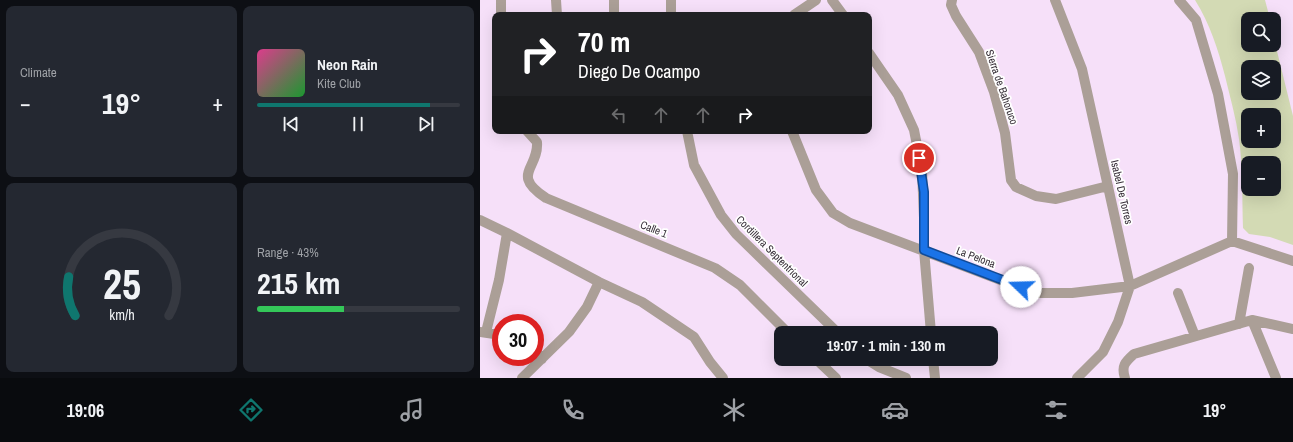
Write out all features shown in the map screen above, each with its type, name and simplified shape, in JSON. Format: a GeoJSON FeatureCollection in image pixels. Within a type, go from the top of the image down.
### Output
{"type":"FeatureCollection","features":[{"type":"Feature","properties":{"kind":"street"},"geometry":{"type":"LineString","coordinates":[[500,12],[501,0]]}},
{"type":"Feature","properties":{"kind":"street"},"geometry":{"type":"LineString","coordinates":[[556,0],[557,12]]}},
{"type":"Feature","properties":{"kind":"street"},"geometry":{"type":"LineString","coordinates":[[614,0],[614,12]]}},
{"type":"Feature","properties":{"kind":"street"},"geometry":{"type":"LineString","coordinates":[[671,0],[671,12]]}},
{"type":"Feature","properties":{"kind":"street"},"geometry":{"type":"LineString","coordinates":[[798,12],[816,0]]}},
{"type":"Feature","properties":{"kind":"street"},"geometry":{"type":"LineString","coordinates":[[832,0],[841,12]]}},
{"type":"Feature","properties":{"kind":"street","name":"Sierra de Bahoruco"},"geometry":{"type":"LineString","coordinates":[[952,0],[951,5],[956,16],[979,52],[994,92],[1005,133],[1011,180],[1016,187],[1036,196],[1056,199],[1108,186]]}},
{"type":"Feature","properties":{"kind":"street","name":"Isabel De Torres"},"geometry":{"type":"LineString","coordinates":[[1055,0],[1082,69],[1130,286]]}},
{"type":"Feature","properties":{"kind":"street"},"geometry":{"type":"LineString","coordinates":[[1180,0],[1196,20],[1218,94],[1233,174],[1232,241],[1293,261]]}},
{"type":"Feature","properties":{"kind":"street"},"geometry":{"type":"LineString","coordinates":[[872,57],[898,95],[914,130],[922,171],[924,250],[930,326]]}},
{"type":"Feature","properties":{"kind":"street","name":"Calle 1"},"geometry":{"type":"LineString","coordinates":[[530,134],[537,142],[538,151],[528,170],[528,181],[534,190],[546,198],[715,268],[740,285],[781,326]]}},
{"type":"Feature","properties":{"kind":"street","name":"Cordillera Septentrional"},"geometry":{"type":"LineString","coordinates":[[688,134],[694,165],[721,215],[736,234],[831,326]]}},
{"type":"Feature","properties":{"kind":"street","name":"La Pelona"},"geometry":{"type":"LineString","coordinates":[[793,134],[816,190],[833,213],[850,223],[1035,293],[1072,294],[1130,286],[1232,241]]}},
{"type":"Feature","properties":{"kind":"street"},"geometry":{"type":"LineString","coordinates":[[480,220],[507,232],[599,282],[642,302],[694,337],[710,362],[723,378]]}},
{"type":"Feature","properties":{"kind":"street"},"geometry":{"type":"LineString","coordinates":[[483,332],[499,280],[507,232]]}},
{"type":"Feature","properties":{"kind":"street"},"geometry":{"type":"LineString","coordinates":[[1239,324],[1249,268]]}},
{"type":"Feature","properties":{"kind":"street"},"geometry":{"type":"LineString","coordinates":[[544,357],[569,332],[587,307],[599,282]]}},
{"type":"Feature","properties":{"kind":"street"},"geometry":{"type":"LineString","coordinates":[[1077,378],[1103,352],[1118,322],[1130,286]]}},
{"type":"Feature","properties":{"kind":"street"},"geometry":{"type":"LineString","coordinates":[[1178,292],[1195,336]]}},
{"type":"Feature","properties":{"kind":"street"},"geometry":{"type":"LineString","coordinates":[[1252,320],[1276,378]]}},
{"type":"Feature","properties":{"kind":"street"},"geometry":{"type":"LineString","coordinates":[[1125,378],[1123,371],[1125,362],[1134,354],[1195,336],[1252,320],[1293,329]]}},
{"type":"Feature","properties":{"kind":"street"},"geometry":{"type":"LineString","coordinates":[[710,362],[715,378]]}},
{"type":"Feature","properties":{"kind":"street"},"geometry":{"type":"LineString","coordinates":[[522,378],[535,366]]}},
{"type":"Feature","properties":{"kind":"street"},"geometry":{"type":"LineString","coordinates":[[823,366],[836,378]]}},
{"type":"Feature","properties":{"kind":"street"},"geometry":{"type":"LineString","coordinates":[[877,366],[906,378]]}},
{"type":"Feature","properties":{"kind":"street"},"geometry":{"type":"LineString","coordinates":[[934,366],[935,378]]}},
{"type":"Feature","properties":{"kind":"green space"},"geometry":{"type":"Polygon","coordinates":[[[1195,0],[1265,0],[1268,12],[1241,12],[1241,52],[1277,52],[1279,60],[1241,60],[1241,100],[1281,100],[1281,67],[1293,116],[1293,245],[1270,237],[1249,234],[1243,228],[1242,196],[1281,196],[1281,156],[1241,156],[1241,161],[1236,123],[1225,76],[1209,27],[1195,0]]]}},
{"type":"Feature","properties":{"kind":"route"},"geometry":{"type":"LineString","coordinates":[[919,158],[924,192],[924,250],[1021,287]]}}]}
